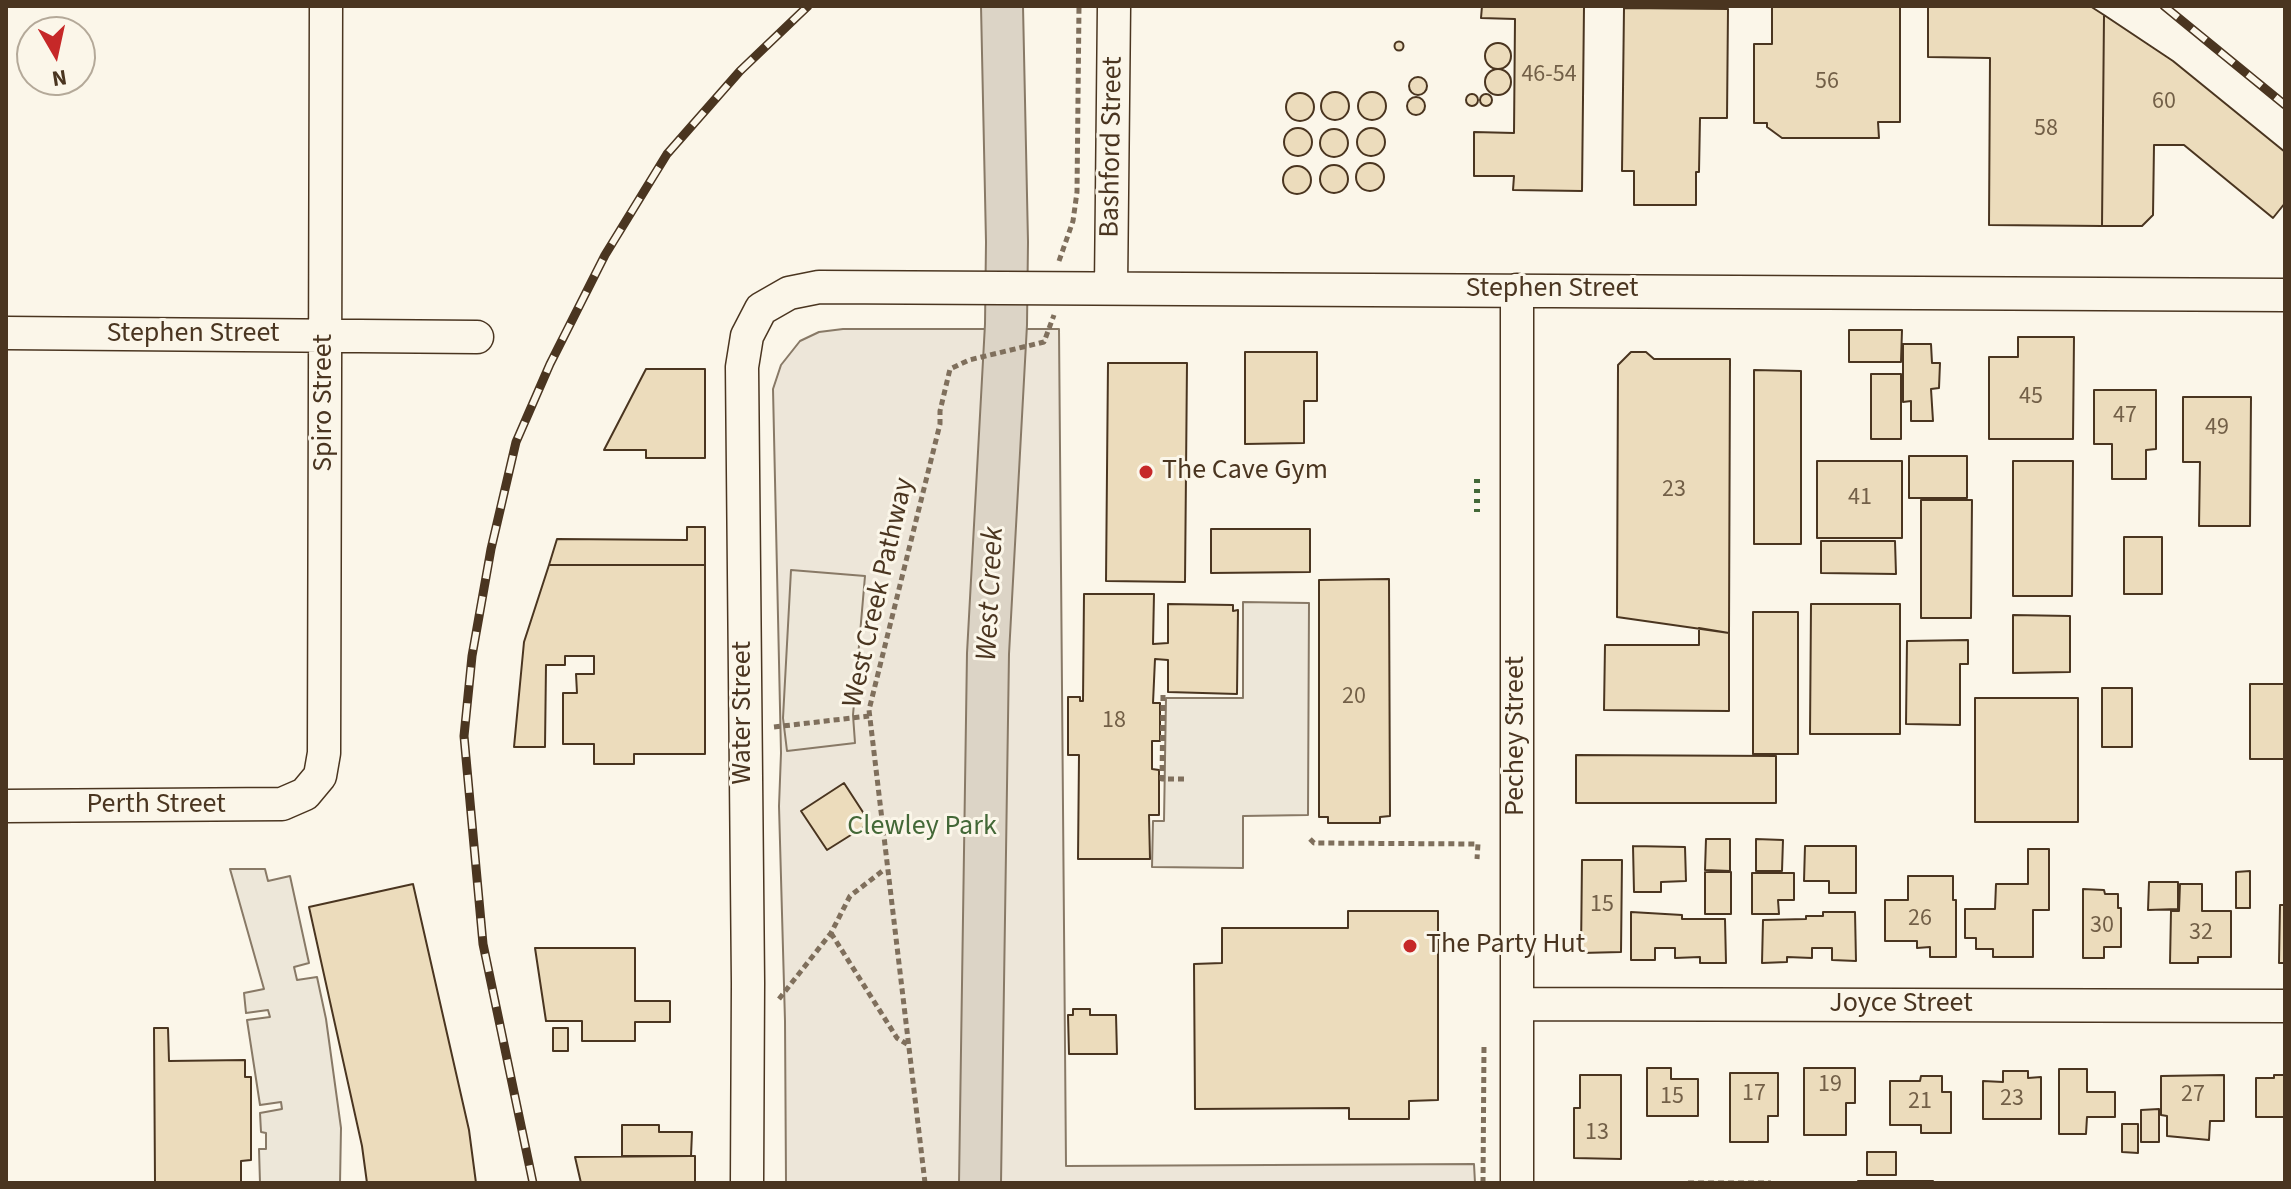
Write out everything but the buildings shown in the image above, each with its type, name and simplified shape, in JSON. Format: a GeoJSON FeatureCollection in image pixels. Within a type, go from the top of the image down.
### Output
{"type":"FeatureCollection","features":[{"type":"Feature","properties":{"kind":"street","name":"Spiro Street"},"geometry":{"type":"LineString","coordinates":[[305,794],[320,776],[324,753],[326,6]]}},
{"type":"Feature","properties":{"kind":"street","name":"Bashford Street"},"geometry":{"type":"LineString","coordinates":[[1111,287],[1114,6]]}},
{"type":"Feature","properties":{"kind":"street","name":"Stephen Street"},"geometry":{"type":"LineString","coordinates":[[819,287],[2285,295]]}},
{"type":"Feature","properties":{"kind":"street","name":"Water Street"},"geometry":{"type":"LineString","coordinates":[[747,1183],[742,367],[747,336],[761,309],[789,293],[819,287]]}},
{"type":"Feature","properties":{"kind":"street","name":"Pechey Street"},"geometry":{"type":"LineString","coordinates":[[1517,290],[1517,1183]]}},
{"type":"Feature","properties":{"kind":"street","name":"Stephen Street"},"geometry":{"type":"LineString","coordinates":[[6,333],[477,337]]}},
{"type":"Feature","properties":{"kind":"street","name":"Perth Street"},"geometry":{"type":"LineString","coordinates":[[6,806],[237,806],[282,804],[305,794]]}},
{"type":"Feature","properties":{"kind":"street","name":"Joyce Street"},"geometry":{"type":"LineString","coordinates":[[1518,1004],[2285,1006]]}},
{"type":"Feature","properties":{"kind":"path"},"geometry":{"type":"LineString","coordinates":[[1059,261],[1073,221],[1077,192],[1079,6]]}},
{"type":"Feature","properties":{"kind":"path","name":"West Creek Pathway"},"geometry":{"type":"LineString","coordinates":[[925,1183],[869,716],[940,424],[950,369],[969,360],[1044,342],[1054,316]]}},
{"type":"Feature","properties":{"kind":"path"},"geometry":{"type":"LineString","coordinates":[[1163,695],[1162,779],[1186,779]]}},
{"type":"Feature","properties":{"kind":"path"},"geometry":{"type":"LineString","coordinates":[[773,727],[869,716]]}},
{"type":"Feature","properties":{"kind":"path"},"geometry":{"type":"LineString","coordinates":[[1310,839],[1314,843],[1478,844],[1477,859]]}},
{"type":"Feature","properties":{"kind":"path"},"geometry":{"type":"LineString","coordinates":[[776,1003],[831,933],[850,896],[886,869]]}},
{"type":"Feature","properties":{"kind":"path"},"geometry":{"type":"LineString","coordinates":[[831,933],[897,1038],[907,1045]]}},
{"type":"Feature","properties":{"kind":"path"},"geometry":{"type":"LineString","coordinates":[[1688,1183],[1771,1183]]}},
{"type":"Feature","properties":{"kind":"green space","name":"Clewley Park"},"geometry":{"type":"Polygon","coordinates":[[[843,329],[1059,329],[1066,1166],[1474,1164],[1475,1183],[786,1183],[773,389],[781,365],[800,341],[819,332],[843,329]]]}},
{"type":"Feature","properties":{"kind":"shaded area"},"geometry":{"type":"Polygon","coordinates":[[[791,570],[865,576],[853,715],[855,743],[787,751],[783,718],[791,570]]]}},
{"type":"Feature","properties":{"kind":"shaded area"},"geometry":{"type":"Polygon","coordinates":[[[1243,602],[1309,603],[1308,815],[1243,816],[1243,868],[1152,867],[1153,821],[1164,821],[1166,698],[1243,698],[1243,602]]]}},
{"type":"Feature","properties":{"kind":"shaded area"},"geometry":{"type":"Polygon","coordinates":[[[230,869],[265,869],[268,881],[290,876],[309,963],[294,967],[297,980],[317,977],[326,1019],[341,1128],[340,1183],[260,1183],[259,1149],[266,1149],[266,1133],[261,1132],[260,1113],[282,1109],[281,1102],[260,1105],[247,1020],[270,1017],[268,1010],[246,1013],[244,993],[264,989],[230,869]]]}},
{"type":"Feature","properties":{"kind":"water","name":"West Creek"},"geometry":{"type":"Polygon","coordinates":[[[981,6],[1023,6],[1027,325],[1009,654],[1001,1183],[959,1183],[967,653],[985,324],[981,6]]]}},
{"type":"Feature","properties":{"kind":"railway"},"geometry":{"type":"LineString","coordinates":[[533,1183],[483,944],[464,736],[472,656],[491,549],[516,442],[550,364],[605,255],[667,154],[740,71],[808,6]]}},
{"type":"Feature","properties":{"kind":"railway"},"geometry":{"type":"LineString","coordinates":[[2164,6],[2285,105]]}},
{"type":"Feature","properties":{"kind":"hedge"},"geometry":{"type":"LineString","coordinates":[[1477,479],[1477,512]]}},
{"type":"Feature","properties":{"kind":"place","name":"The Cave Gym"},"geometry":{"type":"Point","coordinates":[1146,472]}},
{"type":"Feature","properties":{"kind":"place","name":"The Party Hut"},"geometry":{"type":"Point","coordinates":[1410,946]}}]}
